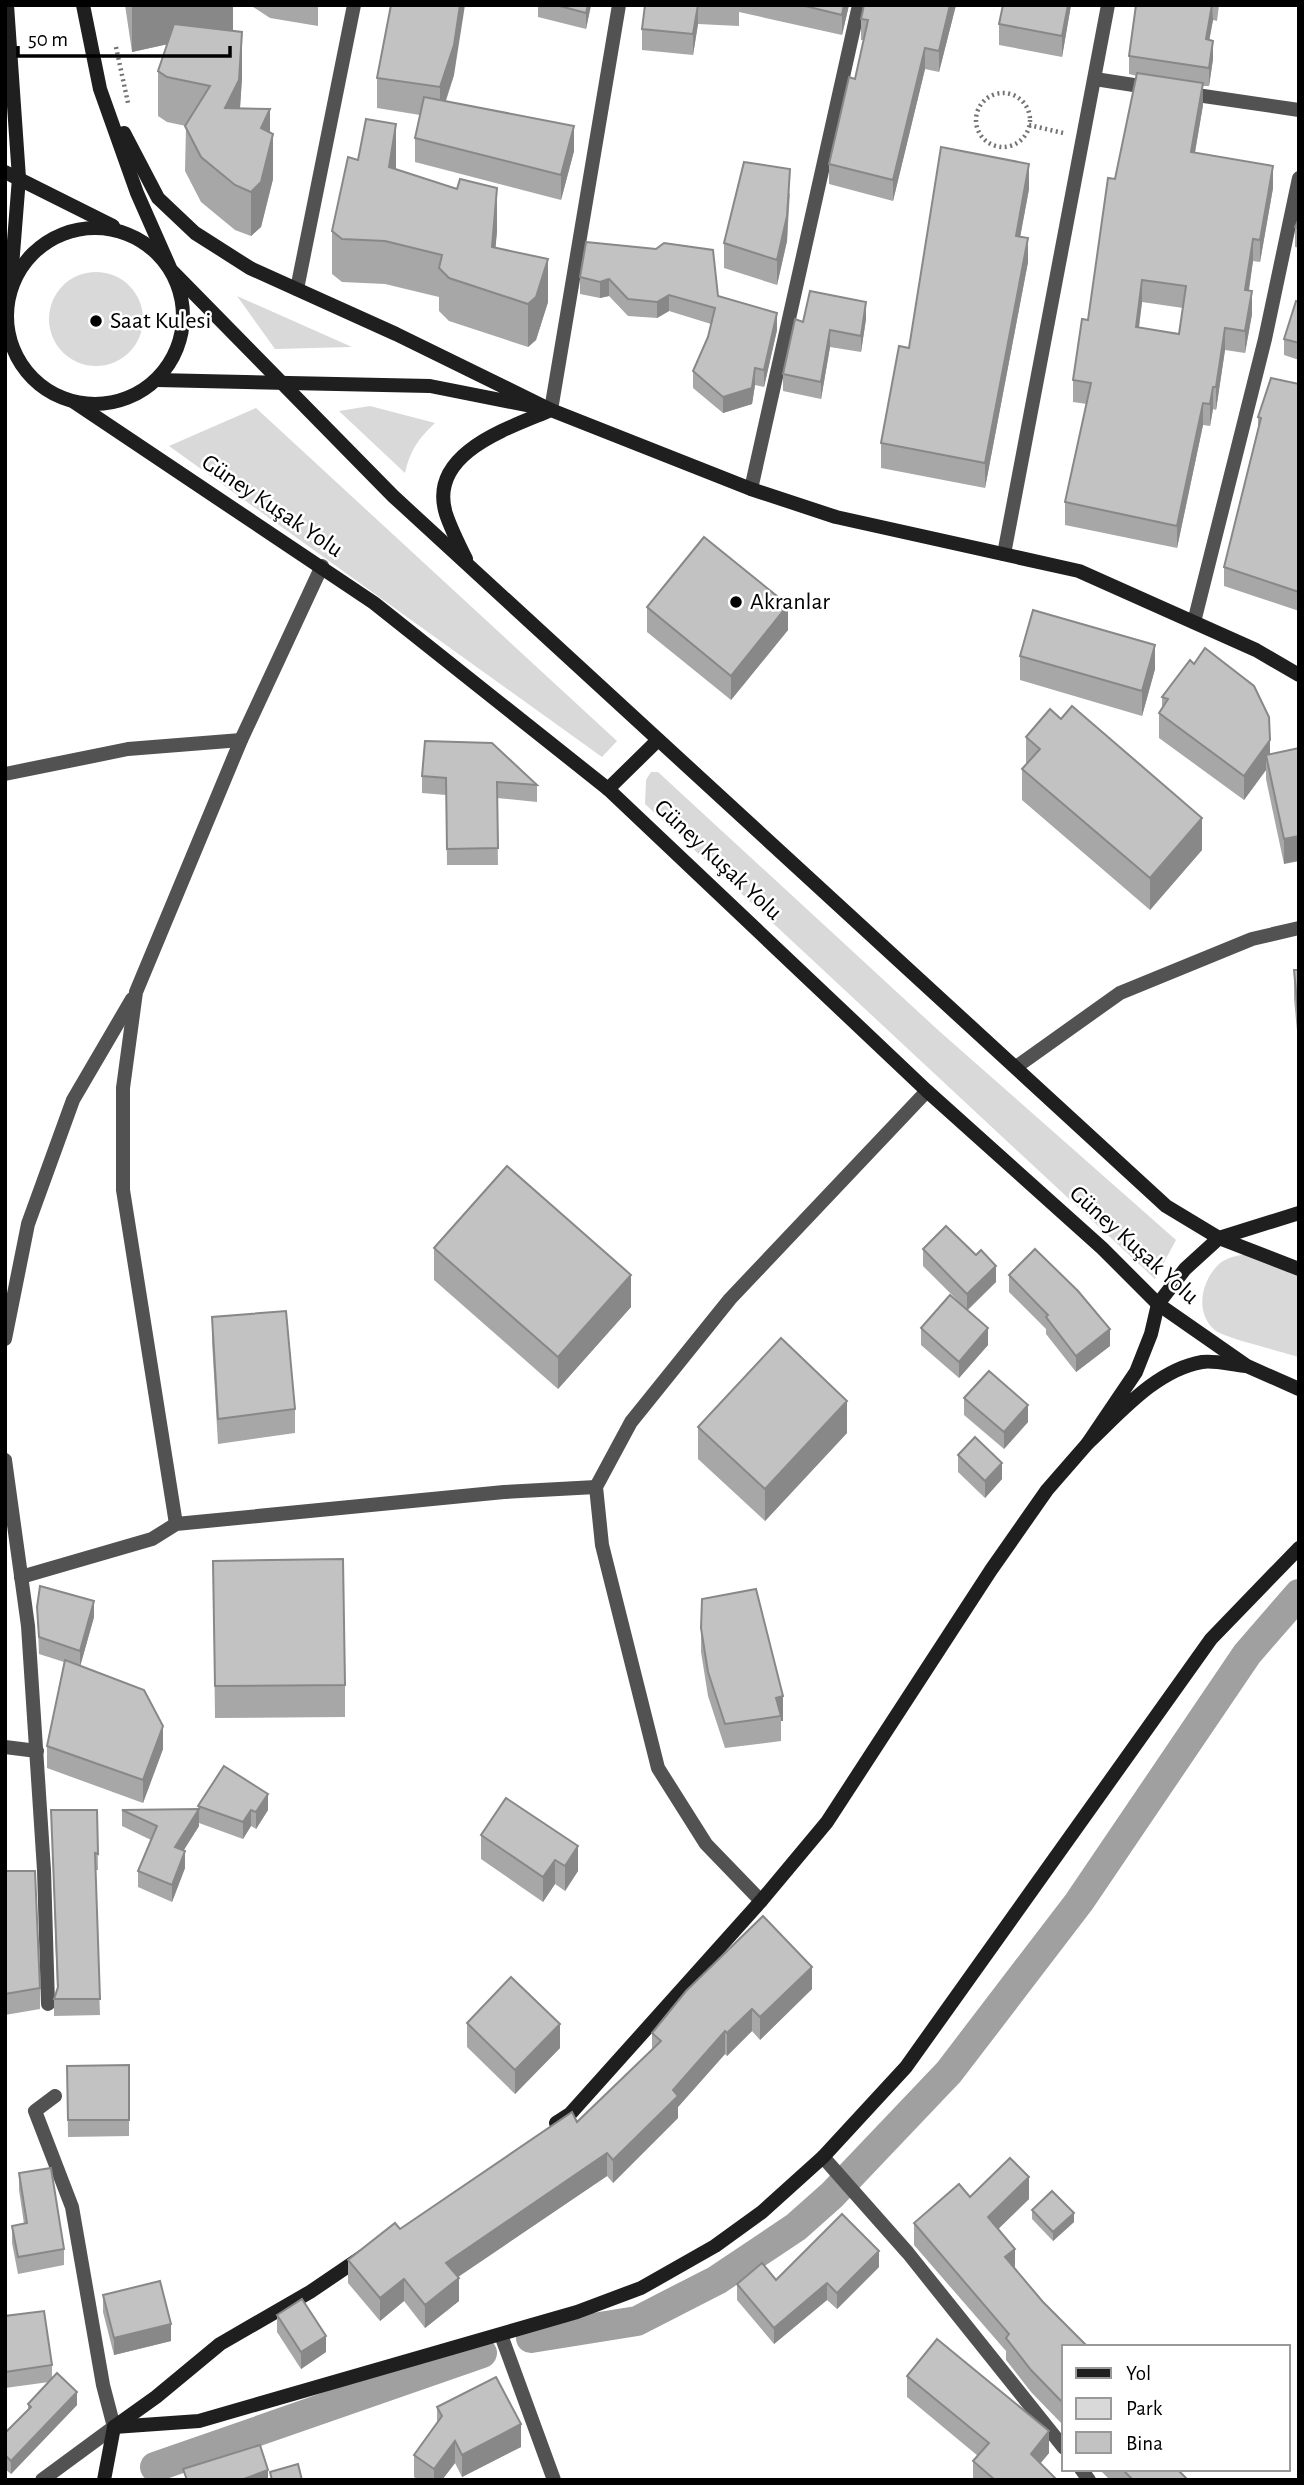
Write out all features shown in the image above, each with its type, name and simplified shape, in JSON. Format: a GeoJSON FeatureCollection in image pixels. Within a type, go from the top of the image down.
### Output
{"type":"FeatureCollection","features":[{"type":"Feature","properties":{"kind":"main road"},"geometry":{"type":"LineString","coordinates":[[5,357],[46,390],[74,402],[103,405],[132,397],[157,380],[174,356],[183,328],[182,298],[138,193],[100,89],[83,5]]}},
{"type":"Feature","properties":{"kind":"main road"},"geometry":{"type":"LineString","coordinates":[[7,13],[19,178],[8,327],[11,346],[25,371]]}},
{"type":"Feature","properties":{"kind":"main road"},"geometry":{"type":"LineString","coordinates":[[100,89],[158,198],[206,240],[250,268],[551,410],[751,489],[836,517],[1079,571],[1256,650],[1299,675]]}},
{"type":"Feature","properties":{"kind":"main road"},"geometry":{"type":"LineString","coordinates":[[5,172],[127,233],[152,248],[171,270]]}},
{"type":"Feature","properties":{"kind":"main road"},"geometry":{"type":"LineString","coordinates":[[10,289],[23,263],[44,243],[70,231],[99,227],[127,233]]}},
{"type":"Feature","properties":{"kind":"main road","name":"Güney Kuşak Yolu"},"geometry":{"type":"LineString","coordinates":[[171,270],[393,496],[1166,1206],[1219,1238],[1299,1269]]}},
{"type":"Feature","properties":{"kind":"main road"},"geometry":{"type":"LineString","coordinates":[[157,380],[430,386],[551,410]]}},
{"type":"Feature","properties":{"kind":"main road","name":"Güney Kuşak Yolu"},"geometry":{"type":"LineString","coordinates":[[74,402],[374,603],[608,789],[927,1091],[1102,1248],[1158,1304],[1247,1366],[1299,1389]]}},
{"type":"Feature","properties":{"kind":"main road"},"geometry":{"type":"LineString","coordinates":[[469,566],[445,512],[445,481],[463,456],[484,439],[551,410]]}},
{"type":"Feature","properties":{"kind":"main road"},"geometry":{"type":"LineString","coordinates":[[608,789],[658,740]]}},
{"type":"Feature","properties":{"kind":"main road"},"geometry":{"type":"LineString","coordinates":[[1088,1443],[1136,1372],[1151,1334],[1158,1304],[1185,1269],[1219,1238],[1299,1213]]}},
{"type":"Feature","properties":{"kind":"main road"},"geometry":{"type":"LineString","coordinates":[[547,2130],[570,2114],[761,1901],[827,1822],[990,1570],[1047,1490],[1088,1443],[1140,1395],[1173,1372],[1203,1362],[1247,1366]]}},
{"type":"Feature","properties":{"kind":"main road"},"geometry":{"type":"LineString","coordinates":[[114,2427],[199,2421],[577,2312],[641,2288],[715,2246],[762,2212],[827,2162],[906,2067],[1211,1639],[1299,1548]]}},
{"type":"Feature","properties":{"kind":"main road"},"geometry":{"type":"LineString","coordinates":[[108,2477],[114,2427],[156,2397],[220,2344],[310,2292],[377,2246]]}},
{"type":"Feature","properties":{"kind":"street"},"geometry":{"type":"LineString","coordinates":[[298,289],[354,5]]}},
{"type":"Feature","properties":{"kind":"street"},"geometry":{"type":"LineString","coordinates":[[551,410],[619,5]]}},
{"type":"Feature","properties":{"kind":"street"},"geometry":{"type":"LineString","coordinates":[[751,489],[859,5]]}},
{"type":"Feature","properties":{"kind":"street"},"geometry":{"type":"LineString","coordinates":[[1004,554],[1108,5]]}},
{"type":"Feature","properties":{"kind":"street"},"geometry":{"type":"LineString","coordinates":[[1096,79],[1299,110]]}},
{"type":"Feature","properties":{"kind":"street"},"geometry":{"type":"LineString","coordinates":[[1194,622],[1265,339],[1299,178]]}},
{"type":"Feature","properties":{"kind":"street"},"geometry":{"type":"LineString","coordinates":[[5,1339],[28,1224],[73,1100],[136,992],[241,740],[322,566]]}},
{"type":"Feature","properties":{"kind":"street"},"geometry":{"type":"LineString","coordinates":[[5,774],[128,749],[241,740]]}},
{"type":"Feature","properties":{"kind":"street"},"geometry":{"type":"LineString","coordinates":[[1016,1067],[1120,993],[1252,939],[1299,928]]}},
{"type":"Feature","properties":{"kind":"street"},"geometry":{"type":"LineString","coordinates":[[136,992],[122,1088],[122,1190],[176,1524]]}},
{"type":"Feature","properties":{"kind":"street"},"geometry":{"type":"LineString","coordinates":[[761,1901],[706,1844],[658,1768],[602,1545],[596,1487],[631,1422],[730,1299],[927,1091]]}},
{"type":"Feature","properties":{"kind":"street"},"geometry":{"type":"LineString","coordinates":[[5,1460],[21,1577],[37,1751],[48,2004]]}},
{"type":"Feature","properties":{"kind":"street"},"geometry":{"type":"LineString","coordinates":[[21,1577],[152,1539],[176,1524],[504,1492],[596,1487]]}},
{"type":"Feature","properties":{"kind":"street"},"geometry":{"type":"LineString","coordinates":[[5,1747],[37,1751]]}},
{"type":"Feature","properties":{"kind":"street"},"geometry":{"type":"LineString","coordinates":[[42,2480],[114,2427],[88,2308],[72,2207],[35,2111],[55,2096]]}},
{"type":"Feature","properties":{"kind":"street"},"geometry":{"type":"LineString","coordinates":[[827,2162],[908,2253],[1062,2446]]}},
{"type":"Feature","properties":{"kind":"street"},"geometry":{"type":"LineString","coordinates":[[501,2335],[554,2480]]}},
{"type":"Feature","properties":{"kind":"path"},"geometry":{"type":"LineString","coordinates":[[1008,94],[1025,105],[1029,125],[1018,143],[998,147],[981,135],[976,115],[987,98],[1008,94]]}},
{"type":"Feature","properties":{"kind":"path"},"geometry":{"type":"LineString","coordinates":[[1029,125],[1084,137]]}},
{"type":"Feature","properties":{"kind":"green space"},"geometry":{"type":"Polygon","coordinates":[[[96,272],[114,276],[129,286],[139,301],[143,319],[139,337],[129,352],[114,362],[96,366],[78,362],[63,352],[53,337],[49,319],[53,301],[63,286],[78,276],[96,272]]]}},
{"type":"Feature","properties":{"kind":"green space"},"geometry":{"type":"Polygon","coordinates":[[[237,296],[352,347],[275,349],[237,296]]]}},
{"type":"Feature","properties":{"kind":"green space"},"geometry":{"type":"Polygon","coordinates":[[[370,406],[435,423],[416,446],[405,473],[339,411],[370,406]]]}},
{"type":"Feature","properties":{"kind":"green space"},"geometry":{"type":"Polygon","coordinates":[[[256,408],[617,741],[602,757],[169,446],[256,408]]]}},
{"type":"Feature","properties":{"kind":"green space"},"geometry":{"type":"Polygon","coordinates":[[[651,772],[658,772],[938,1030],[1176,1240],[1155,1279],[645,804],[646,780],[651,772]]]}},
{"type":"Feature","properties":{"kind":"green space"},"geometry":{"type":"Polygon","coordinates":[[[1249,1254],[1299,1273],[1299,1357],[1222,1334],[1209,1324],[1205,1316],[1204,1288],[1213,1271],[1226,1260],[1249,1254]]]}},
{"type":"Feature","properties":{"kind":"building"},"geometry":{"type":"Polygon","coordinates":[[[391,5],[460,5],[454,45],[440,87],[377,78],[391,5]]]}},
{"type":"Feature","properties":{"kind":"building"},"geometry":{"type":"Polygon","coordinates":[[[556,5],[588,5],[586,13],[556,5]]]}},
{"type":"Feature","properties":{"kind":"building"},"geometry":{"type":"Polygon","coordinates":[[[645,5],[698,5],[693,34],[642,29],[645,5]]]}},
{"type":"Feature","properties":{"kind":"building"},"geometry":{"type":"Polygon","coordinates":[[[801,5],[844,5],[842,15],[801,5]]]}},
{"type":"Feature","properties":{"kind":"building"},"geometry":{"type":"Polygon","coordinates":[[[864,5],[950,5],[939,51],[925,48],[893,180],[829,164],[849,77],[855,79],[868,20],[861,19],[864,5]]]}},
{"type":"Feature","properties":{"kind":"building"},"geometry":{"type":"Polygon","coordinates":[[[1003,5],[1068,5],[1062,36],[999,24],[1003,5]]]}},
{"type":"Feature","properties":{"kind":"building"},"geometry":{"type":"Polygon","coordinates":[[[1136,5],[1212,5],[1206,39],[1213,41],[1209,68],[1129,56],[1136,5]]]}},
{"type":"Feature","properties":{"kind":"building"},"geometry":{"type":"Polygon","coordinates":[[[174,24],[242,32],[239,80],[225,108],[270,109],[261,128],[273,134],[261,182],[251,192],[235,185],[201,157],[185,126],[210,86],[167,77],[158,71],[174,24]]]}},
{"type":"Feature","properties":{"kind":"building"},"geometry":{"type":"Polygon","coordinates":[[[1137,73],[1203,83],[1191,152],[1273,166],[1260,240],[1253,239],[1245,290],[1252,291],[1245,331],[1225,328],[1216,387],[1213,387],[1210,404],[1203,403],[1177,526],[1065,502],[1091,383],[1073,380],[1082,319],[1088,320],[1108,178],[1115,179],[1137,73]],[[1142,280],[1136,327],[1179,334],[1186,286],[1142,280]]]}},
{"type":"Feature","properties":{"kind":"building"},"geometry":{"type":"Polygon","coordinates":[[[424,97],[574,126],[561,175],[415,138],[424,97]]]}},
{"type":"Feature","properties":{"kind":"building"},"geometry":{"type":"Polygon","coordinates":[[[366,119],[396,124],[389,167],[457,189],[460,179],[497,188],[492,247],[548,259],[536,297],[528,304],[449,278],[439,268],[442,255],[385,241],[342,239],[332,231],[348,157],[358,160],[366,119]]]}},
{"type":"Feature","properties":{"kind":"building"},"geometry":{"type":"Polygon","coordinates":[[[941,147],[1029,164],[1016,236],[1028,238],[985,463],[881,443],[899,346],[909,348],[941,147]]]}},
{"type":"Feature","properties":{"kind":"building"},"geometry":{"type":"Polygon","coordinates":[[[744,162],[790,169],[787,216],[777,260],[724,243],[744,162]]]}},
{"type":"Feature","properties":{"kind":"building"},"geometry":{"type":"Polygon","coordinates":[[[586,242],[656,249],[664,243],[713,250],[718,296],[777,313],[764,370],[755,368],[752,388],[723,397],[693,371],[708,337],[715,308],[669,295],[657,302],[628,299],[609,279],[600,282],[580,277],[586,242]]]}},
{"type":"Feature","properties":{"kind":"building"},"geometry":{"type":"Polygon","coordinates":[[[810,291],[866,302],[861,336],[830,330],[821,382],[783,374],[795,319],[803,322],[810,291]]]}},
{"type":"Feature","properties":{"kind":"building"},"geometry":{"type":"Polygon","coordinates":[[[1296,301],[1299,302],[1299,343],[1284,339],[1296,301]]]}},
{"type":"Feature","properties":{"kind":"building"},"geometry":{"type":"Polygon","coordinates":[[[1271,378],[1299,384],[1299,592],[1224,567],[1261,418],[1258,417],[1271,378]]]}},
{"type":"Feature","properties":{"kind":"building"},"geometry":{"type":"Polygon","coordinates":[[[704,537],[788,605],[731,676],[647,607],[704,537]]]}},
{"type":"Feature","properties":{"kind":"building"},"geometry":{"type":"Polygon","coordinates":[[[1033,610],[1155,645],[1142,691],[1020,656],[1033,610]]]}},
{"type":"Feature","properties":{"kind":"building"},"geometry":{"type":"Polygon","coordinates":[[[1205,648],[1254,686],[1269,717],[1270,740],[1244,776],[1159,713],[1168,699],[1162,697],[1190,660],[1194,664],[1205,648]]]}},
{"type":"Feature","properties":{"kind":"building"},"geometry":{"type":"Polygon","coordinates":[[[1072,706],[1202,818],[1150,878],[1022,769],[1040,749],[1026,737],[1050,709],[1061,719],[1072,706]]]}},
{"type":"Feature","properties":{"kind":"building"},"geometry":{"type":"Polygon","coordinates":[[[425,741],[492,743],[537,785],[497,782],[498,848],[447,849],[446,778],[422,776],[425,741]]]}},
{"type":"Feature","properties":{"kind":"building"},"geometry":{"type":"Polygon","coordinates":[[[1299,748],[1299,836],[1284,839],[1266,755],[1299,748]]]}},
{"type":"Feature","properties":{"kind":"building"},"geometry":{"type":"Polygon","coordinates":[[[1294,970],[1299,970],[1299,1023],[1294,970]]]}},
{"type":"Feature","properties":{"kind":"building"},"geometry":{"type":"Polygon","coordinates":[[[507,1166],[631,1275],[558,1357],[434,1248],[507,1166]]]}},
{"type":"Feature","properties":{"kind":"building"},"geometry":{"type":"Polygon","coordinates":[[[946,1226],[976,1255],[981,1250],[996,1266],[967,1294],[923,1249],[946,1226]]]}},
{"type":"Feature","properties":{"kind":"building"},"geometry":{"type":"Polygon","coordinates":[[[1035,1249],[1078,1291],[1110,1329],[1076,1356],[1046,1317],[1048,1315],[1009,1275],[1035,1249]]]}},
{"type":"Feature","properties":{"kind":"building"},"geometry":{"type":"Polygon","coordinates":[[[950,1295],[988,1328],[959,1362],[921,1328],[950,1295]]]}},
{"type":"Feature","properties":{"kind":"building"},"geometry":{"type":"Polygon","coordinates":[[[286,1311],[295,1409],[218,1419],[212,1317],[286,1311]]]}},
{"type":"Feature","properties":{"kind":"building"},"geometry":{"type":"Polygon","coordinates":[[[781,1338],[847,1401],[765,1489],[698,1427],[781,1338]]]}},
{"type":"Feature","properties":{"kind":"building"},"geometry":{"type":"Polygon","coordinates":[[[989,1371],[1028,1405],[1004,1432],[964,1398],[989,1371]]]}},
{"type":"Feature","properties":{"kind":"building"},"geometry":{"type":"Polygon","coordinates":[[[975,1437],[1002,1463],[985,1481],[958,1455],[975,1437]]]}},
{"type":"Feature","properties":{"kind":"building"},"geometry":{"type":"Polygon","coordinates":[[[343,1559],[345,1685],[215,1686],[213,1561],[343,1559]]]}},
{"type":"Feature","properties":{"kind":"building"},"geometry":{"type":"Polygon","coordinates":[[[40,1586],[94,1601],[80,1651],[39,1637],[37,1607],[40,1586]]]}},
{"type":"Feature","properties":{"kind":"building"},"geometry":{"type":"Polygon","coordinates":[[[756,1589],[783,1696],[776,1698],[781,1716],[725,1724],[708,1672],[701,1628],[702,1599],[756,1589]]]}},
{"type":"Feature","properties":{"kind":"building"},"geometry":{"type":"Polygon","coordinates":[[[65,1660],[144,1690],[163,1726],[143,1780],[47,1746],[65,1660]]]}},
{"type":"Feature","properties":{"kind":"building"},"geometry":{"type":"Polygon","coordinates":[[[224,1766],[268,1794],[256,1812],[251,1810],[243,1822],[198,1806],[224,1766]]]}},
{"type":"Feature","properties":{"kind":"building"},"geometry":{"type":"Polygon","coordinates":[[[506,1798],[578,1846],[565,1866],[555,1860],[543,1877],[481,1835],[506,1798]]]}},
{"type":"Feature","properties":{"kind":"building"},"geometry":{"type":"Polygon","coordinates":[[[199,1809],[175,1847],[185,1851],[172,1885],[138,1871],[157,1826],[122,1810],[199,1809]]]}},
{"type":"Feature","properties":{"kind":"building"},"geometry":{"type":"Polygon","coordinates":[[[51,1810],[97,1810],[98,1854],[95,1853],[100,1999],[54,1999],[58,1987],[51,1810]]]}},
{"type":"Feature","properties":{"kind":"building"},"geometry":{"type":"Polygon","coordinates":[[[5,1871],[35,1871],[40,1988],[5,1994],[5,1871]]]}},
{"type":"Feature","properties":{"kind":"building"},"geometry":{"type":"Polygon","coordinates":[[[763,1916],[812,1967],[760,2017],[752,2009],[727,2033],[725,2031],[673,2090],[678,2096],[613,2160],[607,2153],[446,2263],[459,2278],[425,2305],[404,2279],[380,2298],[348,2260],[395,2223],[400,2229],[572,2112],[577,2122],[661,2041],[652,2033],[686,1991],[763,1916]]]}},
{"type":"Feature","properties":{"kind":"building"},"geometry":{"type":"Polygon","coordinates":[[[511,1977],[560,2024],[515,2070],[467,2023],[511,1977]]]}},
{"type":"Feature","properties":{"kind":"building"},"geometry":{"type":"Polygon","coordinates":[[[129,2065],[129,2120],[68,2120],[67,2066],[129,2065]]]}},
{"type":"Feature","properties":{"kind":"building"},"geometry":{"type":"Polygon","coordinates":[[[1010,2158],[1029,2177],[988,2217],[1015,2249],[1005,2257],[1043,2302],[1086,2345],[1062,2345],[1062,2402],[1031,2370],[1006,2338],[1009,2334],[914,2223],[959,2184],[970,2197],[1010,2158]]]}},
{"type":"Feature","properties":{"kind":"building"},"geometry":{"type":"Polygon","coordinates":[[[51,2168],[64,2249],[18,2257],[12,2226],[27,2223],[19,2173],[51,2168]]]}},
{"type":"Feature","properties":{"kind":"building"},"geometry":{"type":"Polygon","coordinates":[[[1052,2191],[1074,2213],[1053,2232],[1032,2210],[1052,2191]]]}},
{"type":"Feature","properties":{"kind":"building"},"geometry":{"type":"Polygon","coordinates":[[[842,2214],[879,2251],[837,2293],[827,2283],[774,2328],[737,2284],[762,2263],[776,2280],[842,2214]]]}},
{"type":"Feature","properties":{"kind":"building"},"geometry":{"type":"Polygon","coordinates":[[[160,2281],[171,2324],[114,2338],[103,2295],[160,2281]]]}},
{"type":"Feature","properties":{"kind":"building"},"geometry":{"type":"Polygon","coordinates":[[[302,2299],[326,2336],[301,2352],[277,2315],[302,2299]]]}},
{"type":"Feature","properties":{"kind":"building"},"geometry":{"type":"Polygon","coordinates":[[[44,2311],[52,2365],[5,2372],[5,2316],[44,2311]]]}},
{"type":"Feature","properties":{"kind":"building"},"geometry":{"type":"Polygon","coordinates":[[[937,2339],[1049,2431],[1031,2454],[1057,2480],[995,2480],[973,2461],[989,2443],[907,2376],[937,2339]]]}},
{"type":"Feature","properties":{"kind":"building"},"geometry":{"type":"Polygon","coordinates":[[[57,2373],[77,2392],[11,2461],[5,2455],[5,2433],[31,2407],[28,2404],[57,2373]]]}},
{"type":"Feature","properties":{"kind":"building"},"geometry":{"type":"Polygon","coordinates":[[[496,2377],[521,2424],[462,2455],[455,2441],[434,2469],[414,2455],[442,2416],[437,2407],[496,2377]]]}},
{"type":"Feature","properties":{"kind":"building"},"geometry":{"type":"Polygon","coordinates":[[[260,2445],[268,2470],[241,2480],[187,2480],[183,2469],[260,2445]]]}},
{"type":"Feature","properties":{"kind":"building"},"geometry":{"type":"Polygon","coordinates":[[[298,2464],[302,2480],[272,2480],[270,2472],[298,2464]]]}},
{"type":"Feature","properties":{"kind":"building"},"geometry":{"type":"Polygon","coordinates":[[[1124,2471],[1179,2471],[1188,2480],[1133,2480],[1124,2471]]]}},
{"type":"Feature","properties":{"kind":"waterway"},"geometry":{"type":"LineString","coordinates":[[531,2338],[637,2321],[717,2280],[796,2227],[832,2195],[949,2072],[1079,1902],[1247,1654],[1299,1594]]}},
{"type":"Feature","properties":{"kind":"waterway"},"geometry":{"type":"LineString","coordinates":[[155,2467],[482,2353]]}},
{"type":"Feature","properties":{"kind":"place","name":"Saat Kulesi"},"geometry":{"type":"Point","coordinates":[96,321]}},
{"type":"Feature","properties":{"kind":"place","name":"Akranlar"},"geometry":{"type":"Point","coordinates":[736,602]}}]}
